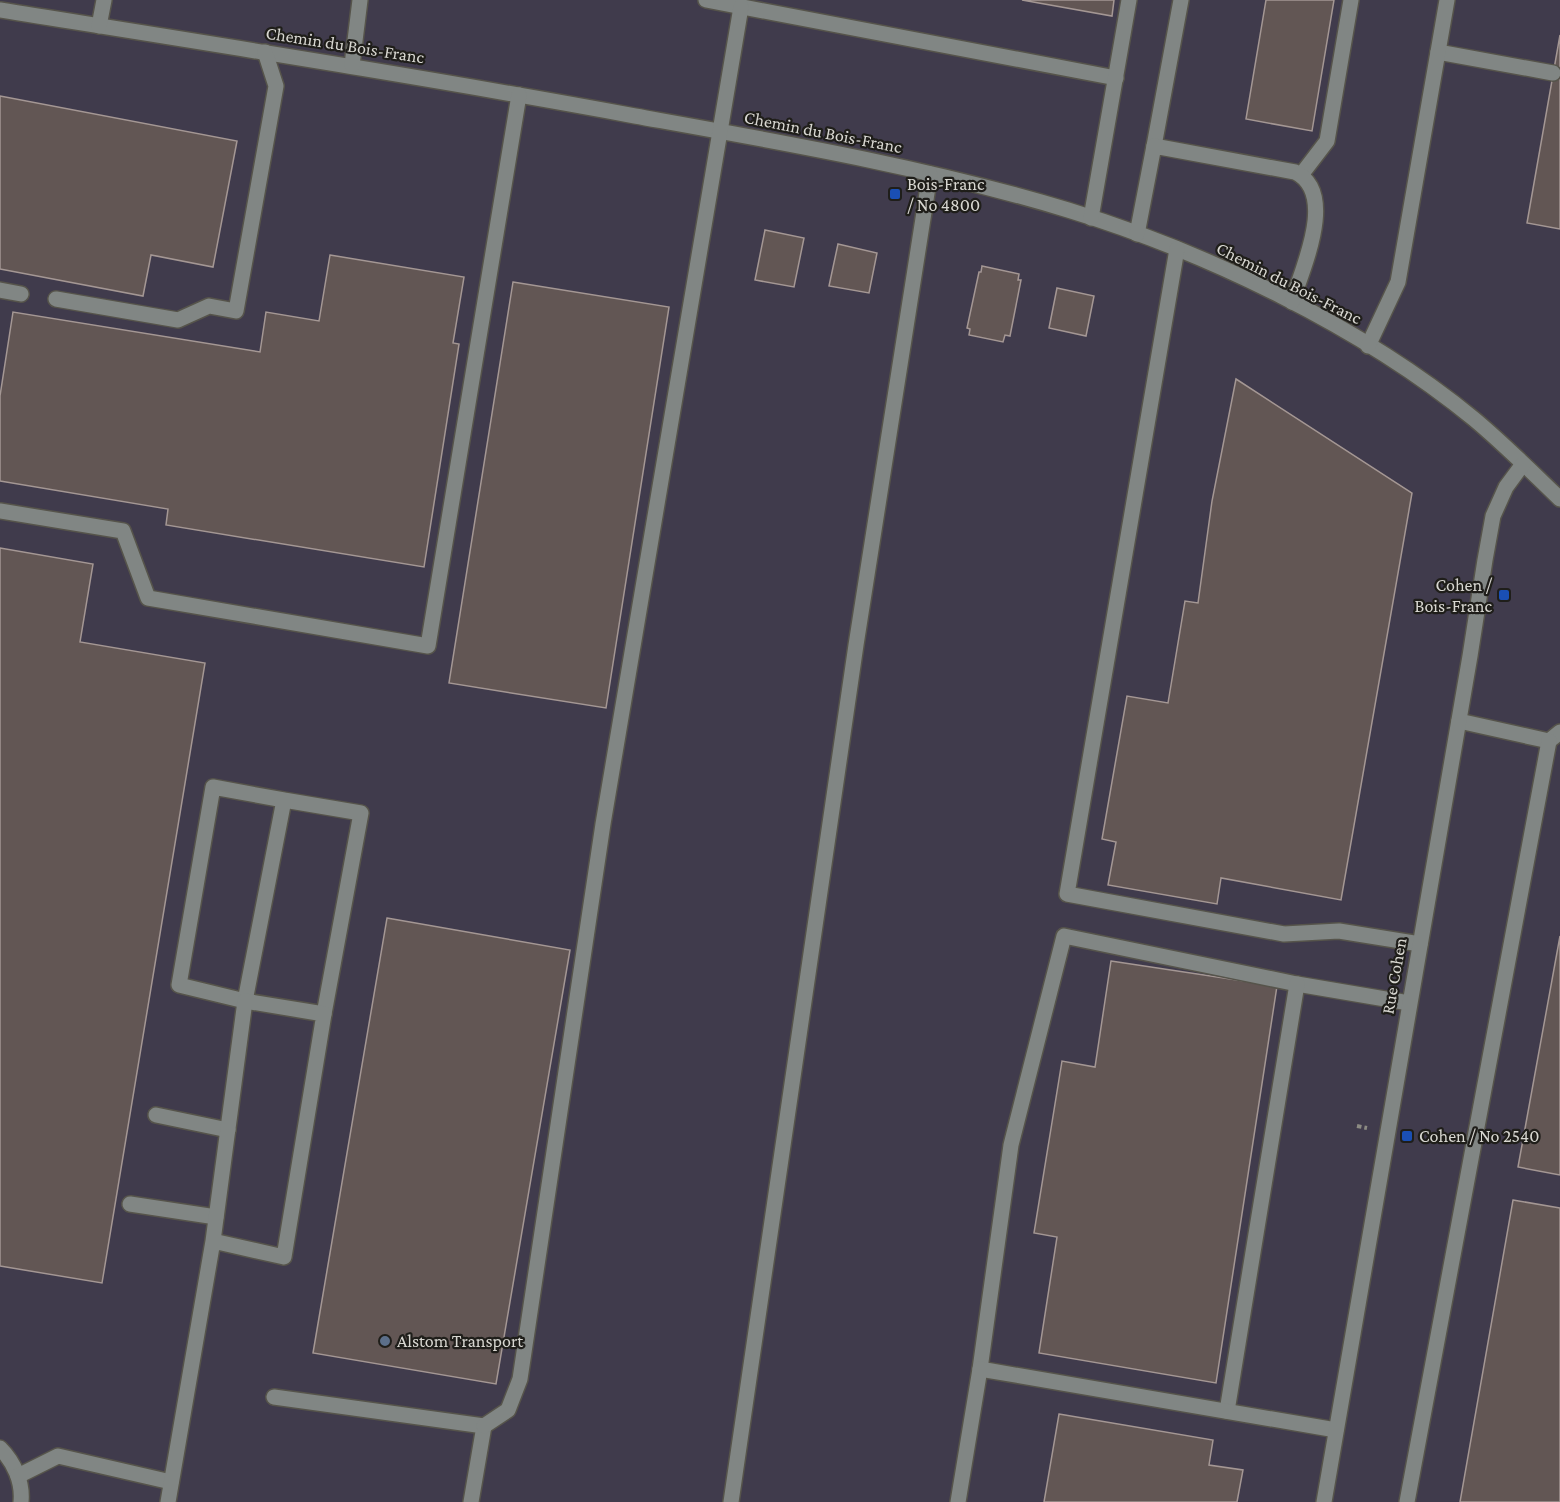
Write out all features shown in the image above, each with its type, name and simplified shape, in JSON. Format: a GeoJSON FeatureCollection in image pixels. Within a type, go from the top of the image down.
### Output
{"type":"FeatureCollection","features":[{"type":"Feature","properties":{"kind":"street"},"geometry":{"type":"LineString","coordinates":[[99,26],[104,0]]}},
{"type":"Feature","properties":{"kind":"street"},"geometry":{"type":"LineString","coordinates":[[351,66],[360,0]]}},
{"type":"Feature","properties":{"kind":"street"},"geometry":{"type":"LineString","coordinates":[[706,0],[1116,78]]}},
{"type":"Feature","properties":{"kind":"street"},"geometry":{"type":"LineString","coordinates":[[1091,218],[1130,0]]}},
{"type":"Feature","properties":{"kind":"street"},"geometry":{"type":"LineString","coordinates":[[1137,234],[1181,0]]}},
{"type":"Feature","properties":{"kind":"street"},"geometry":{"type":"LineString","coordinates":[[1301,175],[1327,141],[1351,0]]}},
{"type":"Feature","properties":{"kind":"street"},"geometry":{"type":"LineString","coordinates":[[1368,346],[1398,282],[1447,0]]}},
{"type":"Feature","properties":{"kind":"street"},"geometry":{"type":"LineString","coordinates":[[274,1397],[484,1426],[508,1410],[520,1379],[603,824],[741,7]]}},
{"type":"Feature","properties":{"kind":"street","name":"Chemin du Bois-Franc"},"geometry":{"type":"LineString","coordinates":[[0,10],[351,66],[719,131],[930,174],[1091,218],[1177,249],[1292,302],[1368,346],[1475,420],[1560,499]]}},
{"type":"Feature","properties":{"kind":"street"},"geometry":{"type":"LineString","coordinates":[[56,299],[178,320],[209,306],[236,311],[276,86],[265,52]]}},
{"type":"Feature","properties":{"kind":"street"},"geometry":{"type":"LineString","coordinates":[[1438,52],[1553,73]]}},
{"type":"Feature","properties":{"kind":"street"},"geometry":{"type":"LineString","coordinates":[[0,511],[123,531],[148,598],[428,646],[519,95]]}},
{"type":"Feature","properties":{"kind":"street"},"geometry":{"type":"LineString","coordinates":[[1154,146],[1266,166],[1301,175],[1310,184],[1317,212],[1314,230],[1292,302]]}},
{"type":"Feature","properties":{"kind":"street"},"geometry":{"type":"LineString","coordinates":[[731,1502],[856,645],[930,174]]}},
{"type":"Feature","properties":{"kind":"street"},"geometry":{"type":"LineString","coordinates":[[1177,249],[1067,894],[1284,934],[1339,931],[1420,944]]}},
{"type":"Feature","properties":{"kind":"street"},"geometry":{"type":"LineString","coordinates":[[0,290],[21,294]]}},
{"type":"Feature","properties":{"kind":"street","name":"Rue Cohen"},"geometry":{"type":"LineString","coordinates":[[1324,1502],[1493,516],[1499,499],[1523,464]]}},
{"type":"Feature","properties":{"kind":"street"},"geometry":{"type":"LineString","coordinates":[[1407,1502],[1554,737],[1459,721]]}},
{"type":"Feature","properties":{"kind":"street"},"geometry":{"type":"LineString","coordinates":[[213,1241],[284,1257],[324,1014],[361,813],[213,787],[179,985],[324,1014]]}},
{"type":"Feature","properties":{"kind":"street"},"geometry":{"type":"LineString","coordinates":[[168,1502],[213,1241],[245,1000],[284,800]]}},
{"type":"Feature","properties":{"kind":"street"},"geometry":{"type":"LineString","coordinates":[[958,1502],[980,1369],[1011,1145],[1064,936],[1297,984],[1409,1003]]}},
{"type":"Feature","properties":{"kind":"street"},"geometry":{"type":"LineString","coordinates":[[1227,1411],[1297,984]]}},
{"type":"Feature","properties":{"kind":"street"},"geometry":{"type":"LineString","coordinates":[[156,1115],[228,1130]]}},
{"type":"Feature","properties":{"kind":"street"},"geometry":{"type":"LineString","coordinates":[[130,1204],[216,1218]]}},
{"type":"Feature","properties":{"kind":"street"},"geometry":{"type":"LineString","coordinates":[[980,1369],[1336,1430]]}},
{"type":"Feature","properties":{"kind":"street"},"geometry":{"type":"LineString","coordinates":[[471,1502],[484,1426]]}},
{"type":"Feature","properties":{"kind":"street"},"geometry":{"type":"LineString","coordinates":[[0,1448],[18,1476],[21,1502]]}},
{"type":"Feature","properties":{"kind":"street"},"geometry":{"type":"LineString","coordinates":[[18,1476],[58,1456],[171,1482]]}},
{"type":"Feature","properties":{"kind":"shaded area"},"geometry":{"type":"Polygon","coordinates":[[[0,0],[1560,0],[1560,1502],[0,1502],[0,0]]]}},
{"type":"Feature","properties":{"kind":"building"},"geometry":{"type":"Polygon","coordinates":[[[1022,0],[1114,0],[1112,16],[1022,0]]]}},
{"type":"Feature","properties":{"kind":"building"},"geometry":{"type":"Polygon","coordinates":[[[1266,0],[1334,0],[1312,131],[1246,119],[1266,0]]]}},
{"type":"Feature","properties":{"kind":"building"},"geometry":{"type":"Polygon","coordinates":[[[1560,35],[1560,229],[1527,223],[1560,35]]]}},
{"type":"Feature","properties":{"kind":"building"},"geometry":{"type":"Polygon","coordinates":[[[0,96],[237,141],[213,267],[151,255],[143,296],[0,269],[0,96]]]}},
{"type":"Feature","properties":{"kind":"building"},"geometry":{"type":"Polygon","coordinates":[[[765,230],[804,238],[794,287],[755,280],[765,230]]]}},
{"type":"Feature","properties":{"kind":"building"},"geometry":{"type":"Polygon","coordinates":[[[838,244],[877,253],[869,293],[829,286],[838,244]]]}},
{"type":"Feature","properties":{"kind":"building"},"geometry":{"type":"Polygon","coordinates":[[[330,255],[464,277],[453,343],[459,344],[424,567],[166,525],[168,509],[0,481],[0,396],[13,312],[260,352],[266,312],[319,321],[330,255]]]}},
{"type":"Feature","properties":{"kind":"building"},"geometry":{"type":"Polygon","coordinates":[[[982,266],[1019,274],[1018,280],[1021,280],[1010,336],[1005,335],[1003,342],[969,335],[970,329],[967,328],[982,266]]]}},
{"type":"Feature","properties":{"kind":"building"},"geometry":{"type":"Polygon","coordinates":[[[513,282],[669,307],[606,708],[449,683],[513,282]]]}},
{"type":"Feature","properties":{"kind":"building"},"geometry":{"type":"Polygon","coordinates":[[[1057,288],[1094,296],[1086,336],[1049,328],[1057,288]]]}},
{"type":"Feature","properties":{"kind":"building"},"geometry":{"type":"Polygon","coordinates":[[[1236,379],[1412,493],[1341,900],[1221,878],[1217,904],[1108,885],[1116,842],[1102,839],[1127,696],[1168,703],[1185,601],[1198,603],[1212,501],[1236,379]]]}},
{"type":"Feature","properties":{"kind":"building"},"geometry":{"type":"Polygon","coordinates":[[[0,548],[93,564],[80,642],[205,663],[102,1283],[0,1266],[0,548]]]}},
{"type":"Feature","properties":{"kind":"building"},"geometry":{"type":"Polygon","coordinates":[[[387,918],[570,950],[496,1384],[313,1353],[387,918]]]}},
{"type":"Feature","properties":{"kind":"building"},"geometry":{"type":"Polygon","coordinates":[[[1560,936],[1560,1175],[1518,1167],[1560,936]]]}},
{"type":"Feature","properties":{"kind":"building"},"geometry":{"type":"Polygon","coordinates":[[[1111,961],[1277,986],[1216,1383],[1039,1353],[1057,1237],[1034,1233],[1062,1061],[1095,1067],[1111,961]]]}},
{"type":"Feature","properties":{"kind":"building"},"geometry":{"type":"Polygon","coordinates":[[[1513,1200],[1560,1208],[1560,1502],[1460,1502],[1513,1200]]]}},
{"type":"Feature","properties":{"kind":"building"},"geometry":{"type":"Polygon","coordinates":[[[1059,1414],[1213,1440],[1209,1465],[1243,1470],[1237,1502],[1044,1502],[1059,1414]]]}},
{"type":"Feature","properties":{"kind":"place","name":"Bois-Franc / No 4800"},"geometry":{"type":"Point","coordinates":[895,194]}},
{"type":"Feature","properties":{"kind":"place","name":"Cohen / Bois-Franc"},"geometry":{"type":"Point","coordinates":[1504,595]}},
{"type":"Feature","properties":{"kind":"place","name":"Cohen / No 2540"},"geometry":{"type":"Point","coordinates":[1407,1136]}},
{"type":"Feature","properties":{"kind":"place","name":"Alstom Transport"},"geometry":{"type":"Point","coordinates":[385,1341]}}]}
